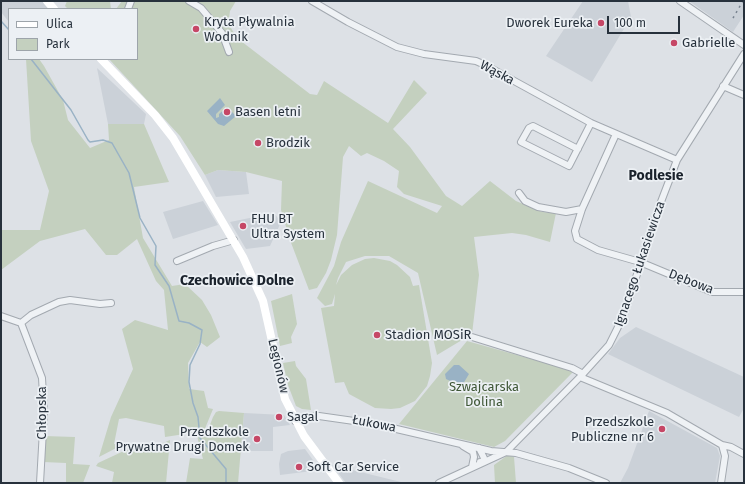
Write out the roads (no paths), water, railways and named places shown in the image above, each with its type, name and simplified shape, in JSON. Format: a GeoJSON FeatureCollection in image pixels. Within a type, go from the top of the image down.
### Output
{"type":"FeatureCollection","features":[{"type":"Feature","properties":{"kind":"street"},"geometry":{"type":"LineString","coordinates":[[189,1],[200,8],[222,33],[229,52]]}},
{"type":"Feature","properties":{"kind":"street","name":"Wąska"},"geometry":{"type":"LineString","coordinates":[[312,1],[348,22],[397,46],[424,54],[476,61],[485,64],[591,123],[677,160]]}},
{"type":"Feature","properties":{"kind":"street"},"geometry":{"type":"LineString","coordinates":[[680,1],[744,45]]}},
{"type":"Feature","properties":{"kind":"street","name":"Ignacego Łukasiewicza"},"geometry":{"type":"LineString","coordinates":[[439,483],[506,452],[601,355],[616,334],[667,184],[677,160],[744,54]]}},
{"type":"Feature","properties":{"kind":"street","name":"Legionów"},"geometry":{"type":"LineString","coordinates":[[102,60],[146,105],[169,132],[234,240],[252,274],[263,301],[281,388],[295,421],[304,436],[339,483]]}},
{"type":"Feature","properties":{"kind":"street"},"geometry":{"type":"LineString","coordinates":[[723,86],[744,95]]}},
{"type":"Feature","properties":{"kind":"street"},"geometry":{"type":"LineString","coordinates":[[578,149],[533,126],[528,128],[522,142],[569,166],[578,149],[591,123]]}},
{"type":"Feature","properties":{"kind":"street","name":"Dębowa"},"geometry":{"type":"LineString","coordinates":[[616,134],[582,209],[575,231],[577,239],[603,252],[640,262],[712,292],[744,292]]}},
{"type":"Feature","properties":{"kind":"street"},"geometry":{"type":"LineString","coordinates":[[519,193],[526,202],[538,207],[566,212],[582,209]]}},
{"type":"Feature","properties":{"kind":"street"},"geometry":{"type":"LineString","coordinates":[[177,261],[213,246],[234,240]]}},
{"type":"Feature","properties":{"kind":"street"},"geometry":{"type":"LineString","coordinates":[[1,316],[21,323],[31,315],[60,302],[70,300],[100,304],[111,303]]}},
{"type":"Feature","properties":{"kind":"street","name":"Chłopska"},"geometry":{"type":"LineString","coordinates":[[21,323],[40,370],[44,386],[40,483]]}},
{"type":"Feature","properties":{"kind":"street"},"geometry":{"type":"LineString","coordinates":[[472,337],[572,368],[582,375],[666,413],[722,445],[731,447],[744,454]]}},
{"type":"Feature","properties":{"kind":"street","name":"Łukowa"},"geometry":{"type":"LineString","coordinates":[[295,421],[302,418],[319,416],[336,417],[453,441],[495,452],[506,452],[569,468],[606,483]]}},
{"type":"Feature","properties":{"kind":"street","name":"Łukowa"},"geometry":{"type":"LineString","coordinates":[[453,441],[469,448],[474,457],[483,462]]}},
{"type":"Feature","properties":{"kind":"street"},"geometry":{"type":"LineString","coordinates":[[721,483],[724,456],[722,445]]}},
{"type":"Feature","properties":{"kind":"street"},"geometry":{"type":"LineString","coordinates":[[479,448],[484,458],[483,462]]}},
{"type":"Feature","properties":{"kind":"street"},"geometry":{"type":"LineString","coordinates":[[472,467],[474,457]]}},
{"type":"Feature","properties":{"kind":"water","name":"Basen letni"},"geometry":{"type":"Polygon","coordinates":[[[220,98],[225,105],[216,114],[216,118],[219,117],[219,114],[227,107],[236,116],[224,126],[218,124],[207,111],[220,98]]]}},
{"type":"Feature","properties":{"kind":"water"},"geometry":{"type":"Polygon","coordinates":[[[454,365],[459,365],[469,374],[463,384],[457,384],[446,379],[445,374],[454,365]]]}},
{"type":"Feature","properties":{"kind":"waterway"},"geometry":{"type":"LineString","coordinates":[[1,21],[8,29]]}},
{"type":"Feature","properties":{"kind":"waterway"},"geometry":{"type":"LineString","coordinates":[[32,60],[71,110],[88,140],[90,142],[103,140],[112,143],[129,173],[140,218],[156,246],[155,265],[169,286],[179,321],[189,323],[202,330],[200,344],[190,365],[189,382],[193,403],[198,417],[200,438],[226,469],[226,483]]}},
{"type":"Feature","properties":{"kind":"railway"},"geometry":{"type":"LineString","coordinates":[[733,18],[743,1]]}},
{"type":"Feature","properties":{"kind":"place","name":"Dworek Eureka"},"geometry":{"type":"Point","coordinates":[601,23]}},
{"type":"Feature","properties":{"kind":"place","name":"Kryta Pływalnia Wodnik"},"geometry":{"type":"Point","coordinates":[196,29]}},
{"type":"Feature","properties":{"kind":"place","name":"Gabrielle"},"geometry":{"type":"Point","coordinates":[674,43]}},
{"type":"Feature","properties":{"kind":"place","name":"Basen letni"},"geometry":{"type":"Point","coordinates":[227,112]}},
{"type":"Feature","properties":{"kind":"place","name":"Brodzik"},"geometry":{"type":"Point","coordinates":[258,143]}},
{"type":"Feature","properties":{"kind":"place","name":"FHU BT Ultra System"},"geometry":{"type":"Point","coordinates":[243,226]}},
{"type":"Feature","properties":{"kind":"place","name":"Stadion MOSiR"},"geometry":{"type":"Point","coordinates":[377,335]}},
{"type":"Feature","properties":{"kind":"place","name":"Sagal"},"geometry":{"type":"Point","coordinates":[279,417]}},
{"type":"Feature","properties":{"kind":"place","name":"Przedszkole Publiczne nr 6"},"geometry":{"type":"Point","coordinates":[662,429]}},
{"type":"Feature","properties":{"kind":"place","name":"Przedszkole Prywatne Drugi Domek"},"geometry":{"type":"Point","coordinates":[257,439]}},
{"type":"Feature","properties":{"kind":"place","name":"Soft Car Service"},"geometry":{"type":"Point","coordinates":[299,467]}},
{"type":"Feature","properties":{"kind":"district","name":"Podlesie"},"geometry":{"type":"Point","coordinates":[656,176]}},
{"type":"Feature","properties":{"kind":"district","name":"Czechowice Dolne"},"geometry":{"type":"Point","coordinates":[237,281]}},
{"type":"Feature","properties":{"kind":"park label","name":"Szwajcarska Dolina"},"geometry":{"type":"Point","coordinates":[484,394]}}]}
